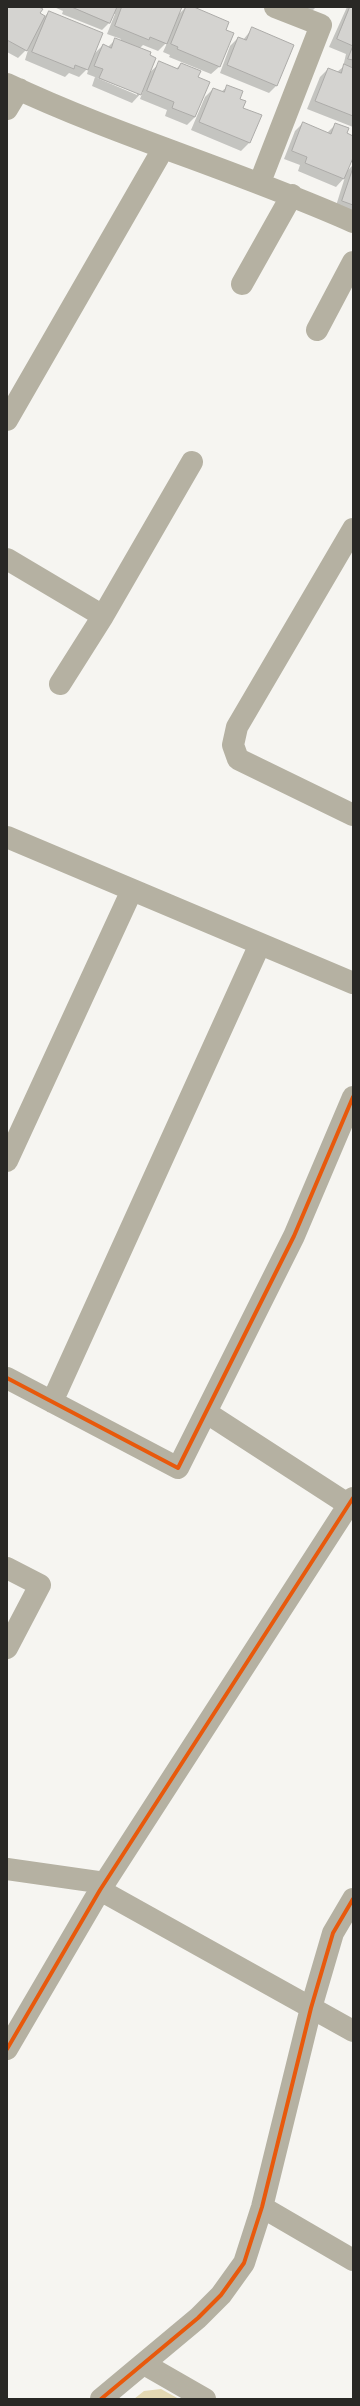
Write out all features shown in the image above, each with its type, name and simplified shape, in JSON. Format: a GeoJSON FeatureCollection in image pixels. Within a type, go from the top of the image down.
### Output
{"type":"FeatureCollection","features":[{"type":"Feature","properties":{"kind":"street"},"geometry":{"type":"LineString","coordinates":[[260,182],[321,25],[275,7]]}},
{"type":"Feature","properties":{"kind":"street"},"geometry":{"type":"LineString","coordinates":[[7,109],[13,87],[163,148],[260,182],[353,222]]}},
{"type":"Feature","properties":{"kind":"street"},"geometry":{"type":"LineString","coordinates":[[7,420],[163,148]]}},
{"type":"Feature","properties":{"kind":"street"},"geometry":{"type":"LineString","coordinates":[[242,284],[292,195]]}},
{"type":"Feature","properties":{"kind":"street"},"geometry":{"type":"LineString","coordinates":[[317,330],[353,262]]}},
{"type":"Feature","properties":{"kind":"street"},"geometry":{"type":"LineString","coordinates":[[60,684],[103,616],[192,462]]}},
{"type":"Feature","properties":{"kind":"street"},"geometry":{"type":"LineString","coordinates":[[353,530],[237,727],[233,745],[238,759],[353,815]]}},
{"type":"Feature","properties":{"kind":"street"},"geometry":{"type":"LineString","coordinates":[[7,559],[103,616]]}},
{"type":"Feature","properties":{"kind":"street"},"geometry":{"type":"LineString","coordinates":[[7,837],[353,983]]}},
{"type":"Feature","properties":{"kind":"street"},"geometry":{"type":"LineString","coordinates":[[7,1161],[132,890]]}},
{"type":"Feature","properties":{"kind":"street"},"geometry":{"type":"LineString","coordinates":[[52,1402],[260,944]]}},
{"type":"Feature","properties":{"kind":"street"},"geometry":{"type":"LineString","coordinates":[[7,1378],[178,1468],[207,1413],[294,1236],[353,1097]]}},
{"type":"Feature","properties":{"kind":"street"},"geometry":{"type":"LineString","coordinates":[[7,2049],[17,2017],[103,1887],[351,1501],[207,1413]]}},
{"type":"Feature","properties":{"kind":"street"},"geometry":{"type":"LineString","coordinates":[[7,1568],[40,1585],[7,1648]]}},
{"type":"Feature","properties":{"kind":"street"},"geometry":{"type":"LineString","coordinates":[[7,1869],[103,1887],[353,2031]]}},
{"type":"Feature","properties":{"kind":"street"},"geometry":{"type":"LineString","coordinates":[[101,2399],[198,2318],[221,2295],[244,2263],[262,2207],[311,2008],[333,1933],[353,1899]]}},
{"type":"Feature","properties":{"kind":"street"},"geometry":{"type":"LineString","coordinates":[[262,2207],[353,2260]]}},
{"type":"Feature","properties":{"kind":"street"},"geometry":{"type":"LineString","coordinates":[[144,2364],[205,2399]]}},
{"type":"Feature","properties":{"kind":"shaded area"},"geometry":{"type":"Polygon","coordinates":[[[161,2389],[179,2399],[134,2399],[144,2391],[161,2389]]]}},
{"type":"Feature","properties":{"kind":"building"},"geometry":{"type":"Polygon","coordinates":[[[7,7],[39,7],[43,9],[40,13],[45,16],[27,51],[7,40],[7,7]]]}},
{"type":"Feature","properties":{"kind":"building"},"geometry":{"type":"Polygon","coordinates":[[[72,7],[117,7],[110,23],[72,7]]]}},
{"type":"Feature","properties":{"kind":"building"},"geometry":{"type":"Polygon","coordinates":[[[122,7],[182,7],[167,44],[150,37],[149,40],[115,26],[122,7]]]}},
{"type":"Feature","properties":{"kind":"building"},"geometry":{"type":"Polygon","coordinates":[[[186,7],[194,7],[229,22],[226,30],[234,33],[220,67],[177,49],[178,47],[171,44],[186,7]]]}},
{"type":"Feature","properties":{"kind":"building"},"geometry":{"type":"Polygon","coordinates":[[[350,7],[353,7],[353,46],[337,39],[350,7]]]}},
{"type":"Feature","properties":{"kind":"building"},"geometry":{"type":"Polygon","coordinates":[[[49,11],[103,33],[88,70],[75,65],[74,69],[32,52],[49,11]]]}},
{"type":"Feature","properties":{"kind":"building"},"geometry":{"type":"Polygon","coordinates":[[[252,27],[294,45],[277,86],[227,65],[238,37],[246,40],[252,27]]]}},
{"type":"Feature","properties":{"kind":"building"},"geometry":{"type":"Polygon","coordinates":[[[115,38],[151,52],[150,55],[156,58],[141,95],[99,78],[103,69],[94,66],[103,44],[111,48],[115,38]]]}},
{"type":"Feature","properties":{"kind":"building"},"geometry":{"type":"Polygon","coordinates":[[[353,46],[353,60],[348,59],[353,46]]]}},
{"type":"Feature","properties":{"kind":"building"},"geometry":{"type":"Polygon","coordinates":[[[159,61],[178,69],[181,63],[201,71],[198,77],[210,82],[195,117],[172,108],[174,102],[147,91],[159,61]]]}},
{"type":"Feature","properties":{"kind":"building"},"geometry":{"type":"Polygon","coordinates":[[[344,64],[353,68],[353,116],[315,101],[328,68],[341,73],[344,64]]]}},
{"type":"Feature","properties":{"kind":"building"},"geometry":{"type":"Polygon","coordinates":[[[227,85],[243,91],[240,99],[246,101],[243,108],[262,115],[250,143],[199,122],[213,88],[224,92],[227,85]]]}},
{"type":"Feature","properties":{"kind":"building"},"geometry":{"type":"Polygon","coordinates":[[[303,122],[331,134],[335,123],[349,128],[347,133],[353,136],[353,158],[344,179],[305,163],[307,157],[292,151],[303,122]]]}},
{"type":"Feature","properties":{"kind":"building"},"geometry":{"type":"Polygon","coordinates":[[[353,168],[353,205],[342,201],[353,168]]]}},
{"type":"Feature","properties":{"kind":"cycle path"},"geometry":{"type":"LineString","coordinates":[[7,1378],[178,1468],[294,1236],[353,1097]]}},
{"type":"Feature","properties":{"kind":"cycle path"},"geometry":{"type":"LineString","coordinates":[[7,2049],[100,1890],[353,1498]]}},
{"type":"Feature","properties":{"kind":"cycle path"},"geometry":{"type":"LineString","coordinates":[[101,2399],[198,2318],[221,2295],[244,2263],[262,2207],[311,2008],[333,1933],[353,1899]]}}]}
